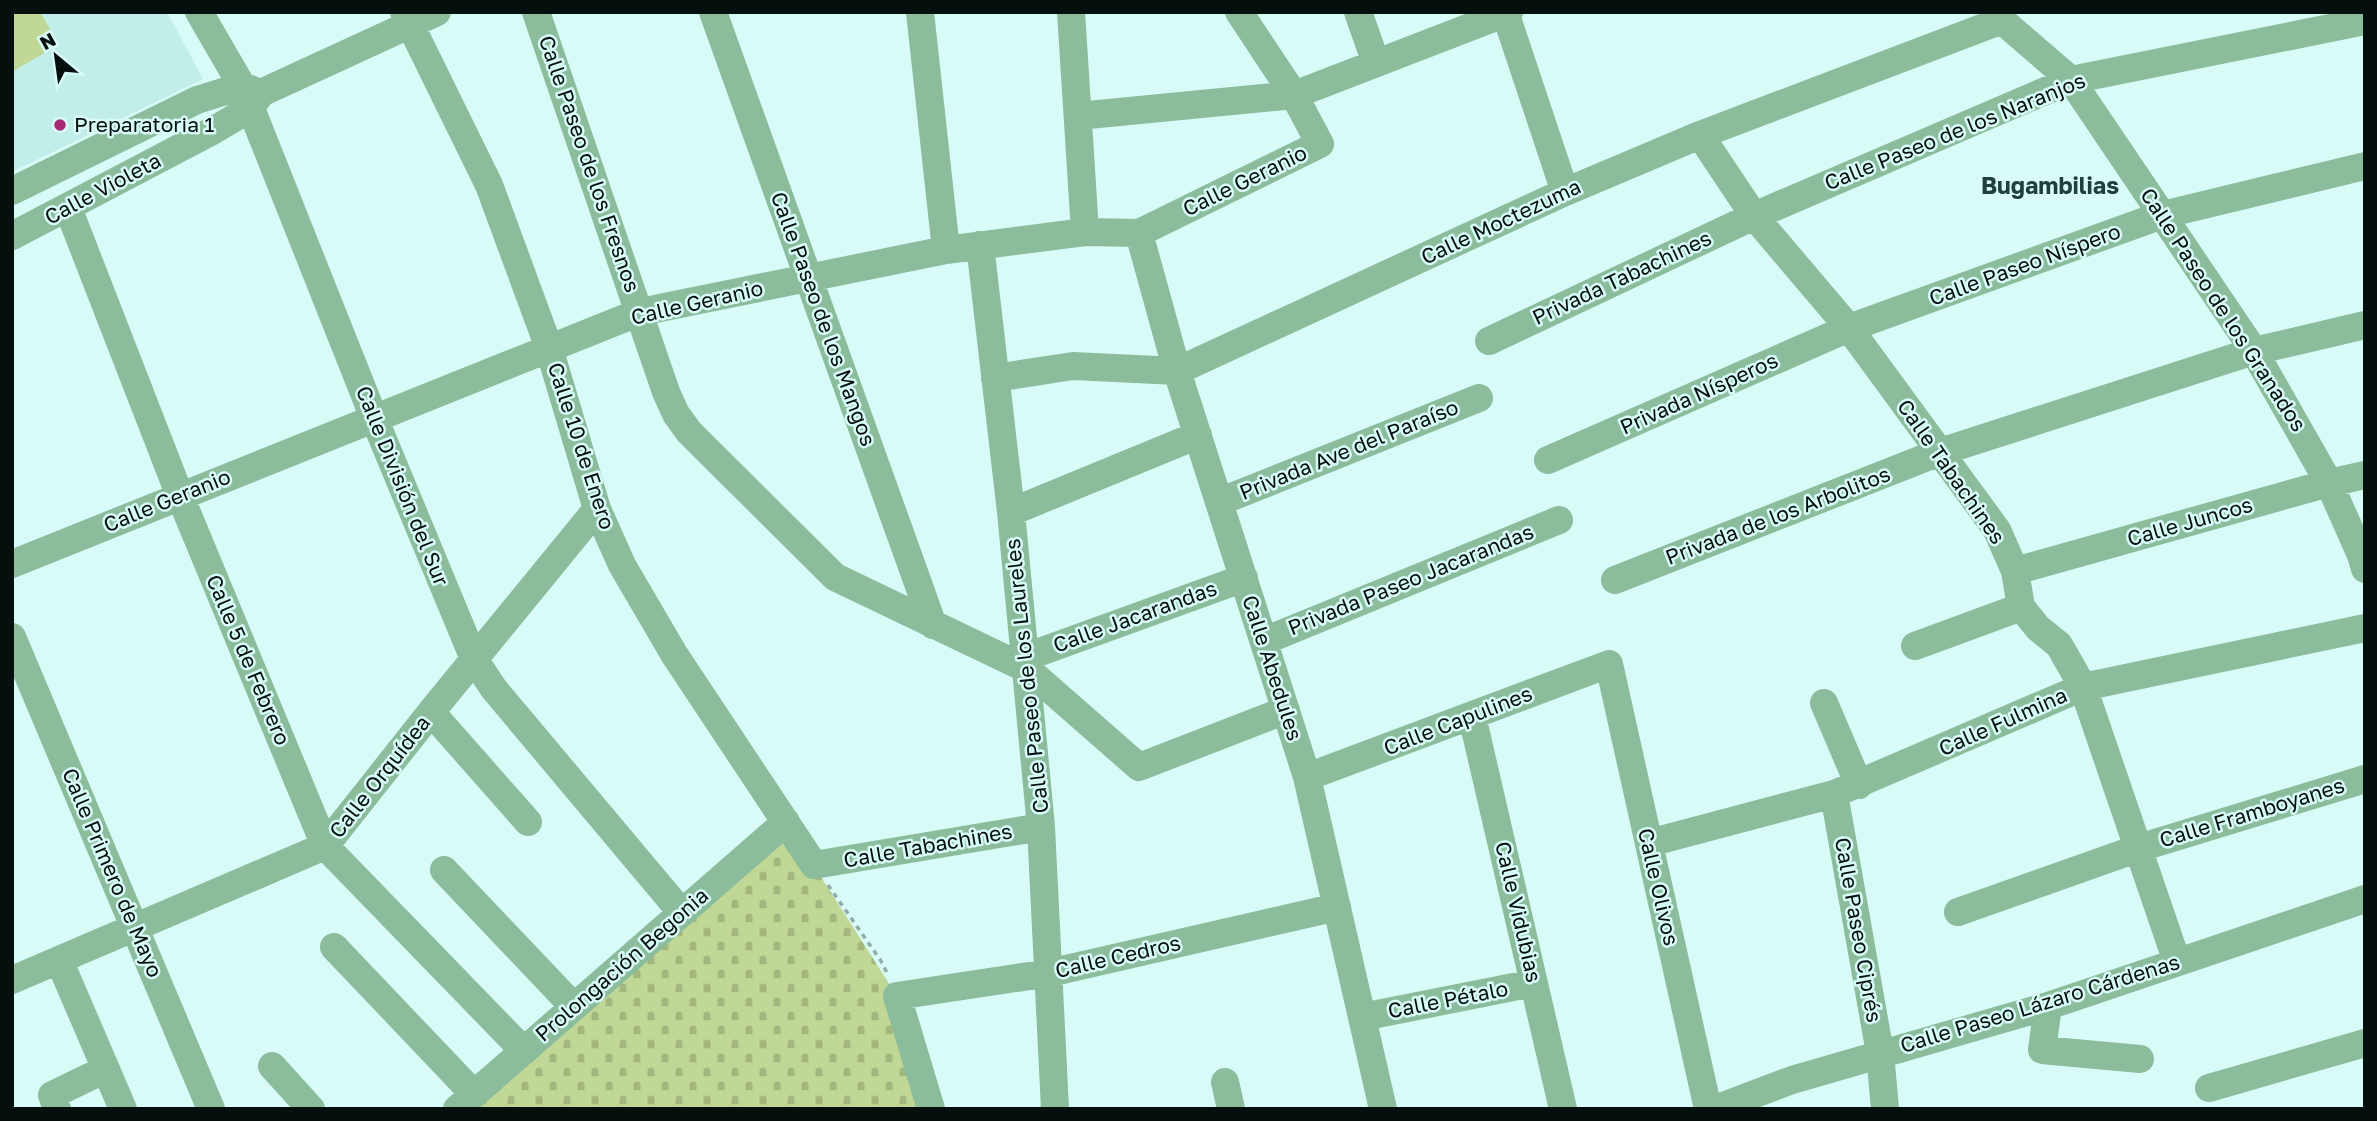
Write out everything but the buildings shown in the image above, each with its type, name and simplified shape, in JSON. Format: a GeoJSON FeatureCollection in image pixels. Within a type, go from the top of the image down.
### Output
{"type":"FeatureCollection","features":[{"type":"Feature","properties":{"kind":"street","name":"Calle División del Sur"},"geometry":{"type":"LineString","coordinates":[[199,12],[251,96],[373,418],[474,659],[494,690],[682,913]]}},
{"type":"Feature","properties":{"kind":"street","name":"Calle Violeta"},"geometry":{"type":"LineString","coordinates":[[12,236],[214,131],[251,96],[407,18],[437,12]]}},
{"type":"Feature","properties":{"kind":"street","name":"Calle Paseo de los Fresnos"},"geometry":{"type":"LineString","coordinates":[[536,12],[666,392],[676,414],[690,432],[835,577],[933,625],[1026,663]]}},
{"type":"Feature","properties":{"kind":"street","name":"Calle Paseo de los Mangos"},"geometry":{"type":"LineString","coordinates":[[713,12],[933,625]]}},
{"type":"Feature","properties":{"kind":"street"},"geometry":{"type":"LineString","coordinates":[[920,12],[946,250]]}},
{"type":"Feature","properties":{"kind":"street"},"geometry":{"type":"LineString","coordinates":[[1071,12],[1085,232]]}},
{"type":"Feature","properties":{"kind":"street"},"geometry":{"type":"LineString","coordinates":[[1239,12],[1294,95]]}},
{"type":"Feature","properties":{"kind":"street"},"geometry":{"type":"LineString","coordinates":[[1358,12],[1376,63]]}},
{"type":"Feature","properties":{"kind":"street"},"geometry":{"type":"LineString","coordinates":[[1078,116],[1294,95],[1507,13],[1564,192]]}},
{"type":"Feature","properties":{"kind":"street","name":"Calle Moctezuma"},"geometry":{"type":"LineString","coordinates":[[995,378],[1073,366],[1177,371],[1564,192],[1996,17]]}},
{"type":"Feature","properties":{"kind":"street","name":"Calle Paseo de los Granados"},"geometry":{"type":"LineString","coordinates":[[1996,17],[2071,80],[2254,351],[2329,483],[2365,569]]}},
{"type":"Feature","properties":{"kind":"street","name":"Calle 10 de Enero"},"geometry":{"type":"LineString","coordinates":[[407,18],[489,185],[549,348],[597,509],[622,565],[674,654],[814,865]]}},
{"type":"Feature","properties":{"kind":"street","name":"Calle Paseo de los Naranjos"},"geometry":{"type":"LineString","coordinates":[[1754,216],[2071,80],[2365,21]]}},
{"type":"Feature","properties":{"kind":"street","name":"Calle Geranio"},"geometry":{"type":"LineString","coordinates":[[12,564],[640,312],[946,250],[1085,232],[1139,233],[1320,144],[1294,95]]}},
{"type":"Feature","properties":{"kind":"street","name":"Calle Violeta"},"geometry":{"type":"LineString","coordinates":[[12,191],[197,100],[251,96]]}},
{"type":"Feature","properties":{"kind":"street","name":"Calle Tabachines"},"geometry":{"type":"LineString","coordinates":[[1700,135],[1754,216],[1849,328],[1997,530],[2015,571],[2021,607]]}},
{"type":"Feature","properties":{"kind":"street","name":"Calle Paseo Níspero"},"geometry":{"type":"LineString","coordinates":[[1849,328],[2162,215],[2365,166]]}},
{"type":"Feature","properties":{"kind":"street","name":"Calle 5 de Febrero"},"geometry":{"type":"LineString","coordinates":[[68,208],[180,496],[325,846],[524,1051]]}},
{"type":"Feature","properties":{"kind":"street","name":"Privada Tabachines"},"geometry":{"type":"LineString","coordinates":[[1489,341],[1754,216]]}},
{"type":"Feature","properties":{"kind":"street","name":"Calle Abedules"},"geometry":{"type":"LineString","coordinates":[[1139,233],[1177,371],[1307,777],[1383,1109]]}},
{"type":"Feature","properties":{"kind":"street","name":"Calle Paseo de los Laureles"},"geometry":{"type":"LineString","coordinates":[[980,245],[1011,512],[1041,827],[1055,1109]]}},
{"type":"Feature","properties":{"kind":"street","name":"Privada de los Arbolitos"},"geometry":{"type":"LineString","coordinates":[[1615,580],[1940,453],[2254,351],[2365,326]]}},
{"type":"Feature","properties":{"kind":"street","name":"Privada Nísperos"},"geometry":{"type":"LineString","coordinates":[[1548,460],[1849,328]]}},
{"type":"Feature","properties":{"kind":"street","name":"Privada Ave del Paraíso"},"geometry":{"type":"LineString","coordinates":[[1219,502],[1479,398]]}},
{"type":"Feature","properties":{"kind":"street"},"geometry":{"type":"LineString","coordinates":[[1011,512],[1198,435]]}},
{"type":"Feature","properties":{"kind":"street","name":"Calle Juncos"},"geometry":{"type":"LineString","coordinates":[[2015,571],[2365,475]]}},
{"type":"Feature","properties":{"kind":"street","name":"Calle Orquídea"},"geometry":{"type":"LineString","coordinates":[[12,980],[325,846],[597,509]]}},
{"type":"Feature","properties":{"kind":"street","name":"Privada Paseo Jacarandas"},"geometry":{"type":"LineString","coordinates":[[1264,641],[1559,520]]}},
{"type":"Feature","properties":{"kind":"street","name":"Calle Jacarandas"},"geometry":{"type":"LineString","coordinates":[[1026,663],[1244,578]]}},
{"type":"Feature","properties":{"kind":"street"},"geometry":{"type":"LineString","coordinates":[[1915,646],[2021,607],[2038,628],[2059,645],[2083,687],[2177,962]]}},
{"type":"Feature","properties":{"kind":"street","name":"Calle Fulmina"},"geometry":{"type":"LineString","coordinates":[[1648,843],[1846,789],[2083,687],[2365,628]]}},
{"type":"Feature","properties":{"kind":"street","name":"Calle Primero de Mayo"},"geometry":{"type":"LineString","coordinates":[[12,637],[211,1109]]}},
{"type":"Feature","properties":{"kind":"street"},"geometry":{"type":"LineString","coordinates":[[1026,663],[1139,767],[1286,710]]}},
{"type":"Feature","properties":{"kind":"street","name":"Calle Capulines"},"geometry":{"type":"LineString","coordinates":[[1307,777],[1609,664]]}},
{"type":"Feature","properties":{"kind":"street","name":"Calle Olivos"},"geometry":{"type":"LineString","coordinates":[[1609,664],[1708,1109]]}},
{"type":"Feature","properties":{"kind":"street","name":"Calle Paseo Ciprés"},"geometry":{"type":"LineString","coordinates":[[1825,704],[1846,789],[1885,1109]]}},
{"type":"Feature","properties":{"kind":"street"},"geometry":{"type":"LineString","coordinates":[[431,712],[528,822]]}},
{"type":"Feature","properties":{"kind":"street","name":"Calle Vidubias"},"geometry":{"type":"LineString","coordinates":[[1472,716],[1563,1109]]}},
{"type":"Feature","properties":{"kind":"street","name":"Calle Framboyanes"},"geometry":{"type":"LineString","coordinates":[[1958,912],[2139,848],[2365,779]]}},
{"type":"Feature","properties":{"kind":"street","name":"Prolongación Begonia"},"geometry":{"type":"LineString","coordinates":[[466,1102],[786,822]]}},
{"type":"Feature","properties":{"kind":"street","name":"Calle Tabachines"},"geometry":{"type":"LineString","coordinates":[[814,865],[1041,827]]}},
{"type":"Feature","properties":{"kind":"street"},"geometry":{"type":"LineString","coordinates":[[444,870],[574,1007]]}},
{"type":"Feature","properties":{"kind":"street","name":"Calle Paseo Lázaro Cárdenas"},"geometry":{"type":"LineString","coordinates":[[1715,1109],[1792,1080],[2048,1006],[2365,899]]}},
{"type":"Feature","properties":{"kind":"street","name":"Calle Cedros"},"geometry":{"type":"LineString","coordinates":[[897,996],[1049,973],[1337,907]]}},
{"type":"Feature","properties":{"kind":"street"},"geometry":{"type":"LineString","coordinates":[[334,947],[466,1102]]}},
{"type":"Feature","properties":{"kind":"street"},"geometry":{"type":"LineString","coordinates":[[59,960],[123,1109]]}},
{"type":"Feature","properties":{"kind":"street","name":"Calle Pétalo"},"geometry":{"type":"LineString","coordinates":[[1362,1017],[1534,983]]}},
{"type":"Feature","properties":{"kind":"street"},"geometry":{"type":"LineString","coordinates":[[897,996],[931,1109]]}},
{"type":"Feature","properties":{"kind":"street"},"geometry":{"type":"LineString","coordinates":[[2048,1006],[2042,1050],[2140,1059]]}},
{"type":"Feature","properties":{"kind":"street"},"geometry":{"type":"LineString","coordinates":[[2209,1088],[2365,1043]]}},
{"type":"Feature","properties":{"kind":"street"},"geometry":{"type":"LineString","coordinates":[[272,1066],[311,1109]]}},
{"type":"Feature","properties":{"kind":"street"},"geometry":{"type":"LineString","coordinates":[[57,1109],[52,1095],[106,1069]]}},
{"type":"Feature","properties":{"kind":"path"},"geometry":{"type":"LineString","coordinates":[[814,865],[881,961],[897,996]]}},
{"type":"Feature","properties":{"kind":"shaded area","name":"Preparatoria 1"},"geometry":{"type":"Polygon","coordinates":[[[12,12],[167,12],[203,79],[12,172],[12,12]]]}},
{"type":"Feature","properties":{"kind":"green space"},"geometry":{"type":"Polygon","coordinates":[[[12,12],[40,12],[59,44],[12,72],[12,12]]]}},
{"type":"Feature","properties":{"kind":"green space"},"geometry":{"type":"Polygon","coordinates":[[[786,822],[897,996],[923,1109],[457,1109],[786,822]]]}},
{"type":"Feature","properties":{"kind":"place","name":"Preparatoria 1"},"geometry":{"type":"Point","coordinates":[60,125]}},
{"type":"Feature","properties":{"kind":"district","name":"Bugambilias"},"geometry":{"type":"Point","coordinates":[2050,186]}}]}
